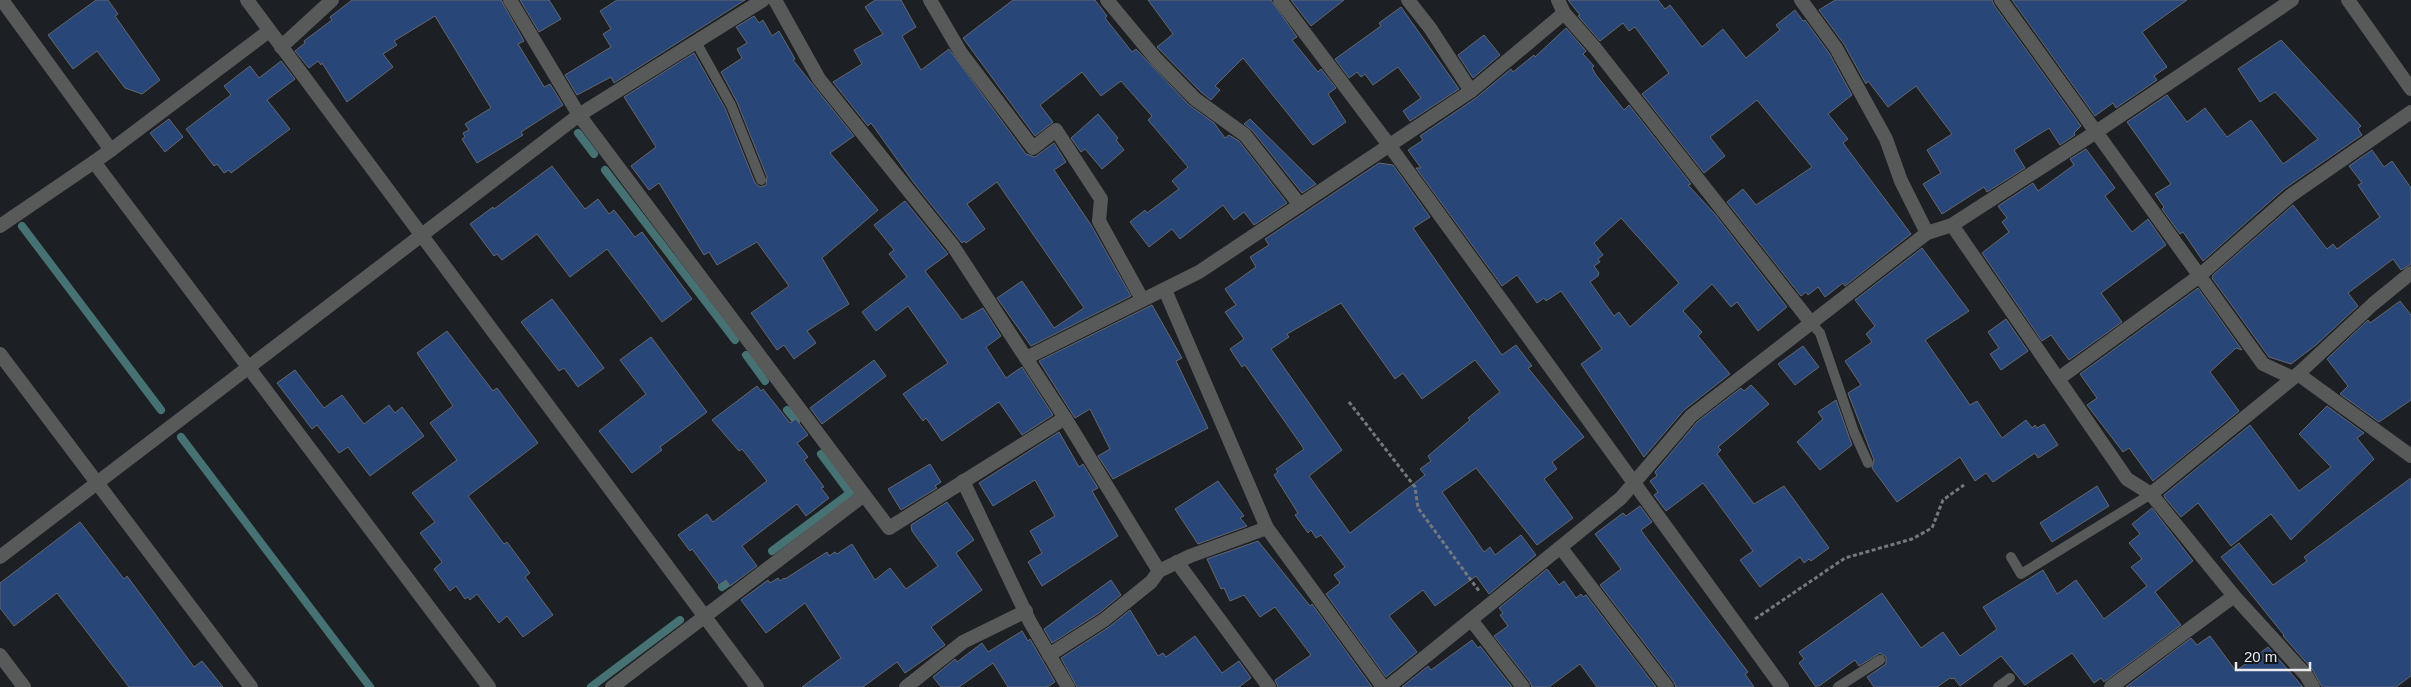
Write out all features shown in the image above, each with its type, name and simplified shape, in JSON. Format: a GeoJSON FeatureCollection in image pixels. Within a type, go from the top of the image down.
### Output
{"type":"FeatureCollection","features":[{"type":"Feature","properties":{"kind":"street"},"geometry":{"type":"LineString","coordinates":[[2,0],[111,150]]}},
{"type":"Feature","properties":{"kind":"street"},"geometry":{"type":"LineString","coordinates":[[247,0],[757,687]]}},
{"type":"Feature","properties":{"kind":"street"},"geometry":{"type":"LineString","coordinates":[[281,47],[332,0]]}},
{"type":"Feature","properties":{"kind":"street"},"geometry":{"type":"LineString","coordinates":[[510,0],[579,115],[889,528],[1064,418]]}},
{"type":"Feature","properties":{"kind":"street"},"geometry":{"type":"LineString","coordinates":[[0,557],[579,115],[763,0]]}},
{"type":"Feature","properties":{"kind":"street"},"geometry":{"type":"LineString","coordinates":[[775,0],[819,79],[953,246],[1064,418],[1159,572]]}},
{"type":"Feature","properties":{"kind":"street"},"geometry":{"type":"LineString","coordinates":[[930,0],[961,53],[1033,148],[1056,130],[1100,199],[1099,221],[1142,299]]}},
{"type":"Feature","properties":{"kind":"street"},"geometry":{"type":"LineString","coordinates":[[1107,0],[1156,59],[1195,99],[1244,135],[1300,205]]}},
{"type":"Feature","properties":{"kind":"street"},"geometry":{"type":"LineString","coordinates":[[1280,0],[1389,145],[1782,687]]}},
{"type":"Feature","properties":{"kind":"street"},"geometry":{"type":"LineString","coordinates":[[1408,0],[1430,28],[1470,92]]}},
{"type":"Feature","properties":{"kind":"street"},"geometry":{"type":"LineString","coordinates":[[1558,0],[1564,13],[1595,48],[1812,324]]}},
{"type":"Feature","properties":{"kind":"street"},"geometry":{"type":"LineString","coordinates":[[1801,0],[1836,48],[1886,139],[1901,181],[1927,233]]}},
{"type":"Feature","properties":{"kind":"street"},"geometry":{"type":"LineString","coordinates":[[2001,0],[2263,364],[2295,376],[2410,452]]}},
{"type":"Feature","properties":{"kind":"street"},"geometry":{"type":"LineString","coordinates":[[1388,687],[1472,621],[1621,498],[1635,484],[1691,416],[1927,233],[1952,225],[2096,132],[2292,0]]}},
{"type":"Feature","properties":{"kind":"street"},"geometry":{"type":"LineString","coordinates":[[2348,0],[2411,88]]}},
{"type":"Feature","properties":{"kind":"street"},"geometry":{"type":"LineString","coordinates":[[1026,358],[1199,272],[1470,92],[1564,13]]}},
{"type":"Feature","properties":{"kind":"street"},"geometry":{"type":"LineString","coordinates":[[0,226],[111,150],[270,31]]}},
{"type":"Feature","properties":{"kind":"street"},"geometry":{"type":"LineString","coordinates":[[2058,379],[2198,276],[2290,196],[2411,112]]}},
{"type":"Feature","properties":{"kind":"street"},"geometry":{"type":"LineString","coordinates":[[94,162],[490,687]]}},
{"type":"Feature","properties":{"kind":"street"},"geometry":{"type":"LineString","coordinates":[[1952,225],[2127,478],[2151,494],[2234,596],[2306,675],[2313,687]]}},
{"type":"Feature","properties":{"kind":"street"},"geometry":{"type":"LineString","coordinates":[[2151,494],[2295,376],[2411,273]]}},
{"type":"Feature","properties":{"kind":"street"},"geometry":{"type":"LineString","coordinates":[[1165,290],[1267,528],[1383,687]]}},
{"type":"Feature","properties":{"kind":"street"},"geometry":{"type":"LineString","coordinates":[[0,354],[251,687]]}},
{"type":"Feature","properties":{"kind":"street"},"geometry":{"type":"LineString","coordinates":[[963,481],[1030,622],[1068,687]]}},
{"type":"Feature","properties":{"kind":"street"},"geometry":{"type":"LineString","coordinates":[[612,687],[864,495]]}},
{"type":"Feature","properties":{"kind":"street"},"geometry":{"type":"LineString","coordinates":[[1049,655],[1104,620],[1151,582],[1159,572],[1177,562],[1267,528]]}},
{"type":"Feature","properties":{"kind":"street"},"geometry":{"type":"LineString","coordinates":[[1561,548],[1666,687]]}},
{"type":"Feature","properties":{"kind":"street"},"geometry":{"type":"LineString","coordinates":[[1177,562],[1269,687]]}},
{"type":"Feature","properties":{"kind":"street"},"geometry":{"type":"LineString","coordinates":[[2111,687],[2234,596]]}},
{"type":"Feature","properties":{"kind":"street"},"geometry":{"type":"LineString","coordinates":[[908,686],[963,642],[1026,611]]}},
{"type":"Feature","properties":{"kind":"street"},"geometry":{"type":"LineString","coordinates":[[1472,621],[1523,687]]}},
{"type":"Feature","properties":{"kind":"street"},"geometry":{"type":"LineString","coordinates":[[0,655],[24,687]]}},
{"type":"Feature","properties":{"kind":"lane"},"geometry":{"type":"LineString","coordinates":[[696,42],[731,105],[761,180]]}},
{"type":"Feature","properties":{"kind":"lane"},"geometry":{"type":"LineString","coordinates":[[1812,324],[1820,334],[1854,432],[1868,463]]}},
{"type":"Feature","properties":{"kind":"lane"},"geometry":{"type":"LineString","coordinates":[[2011,557],[2021,574],[2151,494]]}},
{"type":"Feature","properties":{"kind":"lane"},"geometry":{"type":"LineString","coordinates":[[1838,687],[1880,660]]}},
{"type":"Feature","properties":{"kind":"lane"},"geometry":{"type":"LineString","coordinates":[[1998,687],[2010,678]]}},
{"type":"Feature","properties":{"kind":"path"},"geometry":{"type":"LineString","coordinates":[[1349,402],[1415,487],[1418,508],[1490,606]]}},
{"type":"Feature","properties":{"kind":"path"},"geometry":{"type":"LineString","coordinates":[[1740,629],[1845,558],[1912,539],[1932,528],[1943,500],[1964,485]]}},
{"type":"Feature","properties":{"kind":"building"},"geometry":{"type":"Polygon","coordinates":[[[96,0],[108,0],[118,14],[115,16],[160,80],[142,94],[125,88],[97,51],[73,69],[48,35],[96,0]]]}},
{"type":"Feature","properties":{"kind":"building"},"geometry":{"type":"Polygon","coordinates":[[[352,0],[501,0],[524,41],[518,44],[544,87],[550,84],[563,105],[521,132],[523,135],[477,163],[462,139],[465,137],[463,133],[469,130],[465,124],[491,108],[435,16],[394,41],[397,45],[383,54],[393,67],[347,102],[322,63],[321,65],[318,61],[309,68],[295,51],[305,43],[304,41],[332,20],[330,17],[352,0]]]}},
{"type":"Feature","properties":{"kind":"building"},"geometry":{"type":"Polygon","coordinates":[[[520,0],[549,0],[561,19],[539,32],[520,0]]]}},
{"type":"Feature","properties":{"kind":"building"},"geometry":{"type":"Polygon","coordinates":[[[617,0],[745,0],[614,83],[611,77],[577,95],[565,75],[611,47],[603,34],[611,29],[600,11],[617,0]]]}},
{"type":"Feature","properties":{"kind":"building"},"geometry":{"type":"Polygon","coordinates":[[[875,0],[901,0],[916,27],[902,36],[921,70],[949,49],[1026,154],[1035,157],[1054,143],[1066,162],[1054,170],[1091,225],[1131,296],[1031,346],[997,298],[1022,281],[1054,328],[1084,308],[997,182],[967,204],[985,229],[966,243],[964,241],[962,243],[914,183],[871,123],[868,126],[833,82],[862,64],[854,50],[883,34],[865,7],[875,0]]]}},
{"type":"Feature","properties":{"kind":"building"},"geometry":{"type":"Polygon","coordinates":[[[1013,0],[1095,0],[1107,16],[1105,18],[1132,52],[1136,49],[1189,105],[1214,123],[1225,138],[1229,135],[1239,141],[1287,203],[1254,225],[1244,212],[1234,220],[1223,205],[1180,239],[1172,229],[1149,247],[1130,222],[1145,210],[1147,213],[1179,189],[1172,181],[1188,167],[1148,120],[1152,116],[1121,81],[1101,96],[1082,72],[1040,105],[1053,122],[1035,136],[963,38],[1013,0]]]}},
{"type":"Feature","properties":{"kind":"building"},"geometry":{"type":"Polygon","coordinates":[[[1148,0],[1271,0],[1297,37],[1292,40],[1318,72],[1321,69],[1336,88],[1328,94],[1346,122],[1313,145],[1243,58],[1215,86],[1220,90],[1211,100],[1157,47],[1173,34],[1148,0]]]}},
{"type":"Feature","properties":{"kind":"building"},"geometry":{"type":"Polygon","coordinates":[[[1291,0],[1344,0],[1311,26],[1291,0]]]}},
{"type":"Feature","properties":{"kind":"building"},"geometry":{"type":"Polygon","coordinates":[[[1568,0],[1658,0],[1665,9],[1670,5],[1702,47],[1723,29],[1746,58],[1780,30],[1776,25],[1795,10],[1803,21],[1805,20],[1829,53],[1852,95],[1828,114],[1848,139],[1843,143],[1911,234],[1845,286],[1843,283],[1825,297],[1818,287],[1808,295],[1806,292],[1801,296],[1727,202],[1743,189],[1756,205],[1812,167],[1757,100],[1710,137],[1725,156],[1704,173],[1642,94],[1669,73],[1635,27],[1629,31],[1623,23],[1600,41],[1578,16],[1580,15],[1568,0]]]}},
{"type":"Feature","properties":{"kind":"building"},"geometry":{"type":"Polygon","coordinates":[[[1835,0],[1992,0],[2081,126],[2074,133],[2075,135],[2060,145],[2049,128],[2014,150],[2025,168],[1987,192],[1984,187],[1942,214],[1923,184],[1941,173],[1927,150],[1952,134],[1916,86],[1888,107],[1868,81],[1866,84],[1844,44],[1819,10],[1835,0]]]}},
{"type":"Feature","properties":{"kind":"building"},"geometry":{"type":"Polygon","coordinates":[[[2012,0],[2187,0],[2142,32],[2167,67],[2154,76],[2157,80],[2116,108],[2113,103],[2095,116],[2012,0]]]}},
{"type":"Feature","properties":{"kind":"building"},"geometry":{"type":"Polygon","coordinates":[[[1401,7],[1459,89],[1410,121],[1403,111],[1421,98],[1398,67],[1373,85],[1365,74],[1361,77],[1357,72],[1349,78],[1335,59],[1381,26],[1379,23],[1401,7]]]}},
{"type":"Feature","properties":{"kind":"building"},"geometry":{"type":"Polygon","coordinates":[[[754,16],[759,23],[763,20],[772,36],[779,31],[795,59],[793,60],[854,136],[830,153],[878,210],[822,258],[849,304],[807,331],[816,343],[794,359],[784,345],[777,350],[751,313],[789,286],[757,242],[717,265],[709,252],[704,255],[659,183],[649,190],[631,166],[656,147],[624,97],[694,53],[725,108],[755,183],[760,187],[766,185],[767,177],[737,102],[721,72],[742,58],[737,49],[747,43],[736,27],[754,16]]]}},
{"type":"Feature","properties":{"kind":"building"},"geometry":{"type":"Polygon","coordinates":[[[1566,28],[1586,51],[1583,54],[1594,66],[1592,68],[1596,75],[1624,110],[1629,105],[1691,184],[1688,185],[1714,213],[1787,307],[1758,331],[1737,302],[1731,307],[1712,284],[1683,311],[1702,332],[1698,336],[1730,374],[1684,410],[1644,457],[1581,364],[1602,349],[1561,291],[1546,301],[1544,298],[1537,303],[1517,275],[1502,286],[1416,168],[1421,168],[1408,150],[1423,140],[1420,136],[1476,98],[1511,69],[1513,72],[1534,55],[1535,57],[1566,28]],[[1621,218],[1594,243],[1603,255],[1598,259],[1600,262],[1594,266],[1599,273],[1598,276],[1590,282],[1614,316],[1619,312],[1630,327],[1679,283],[1621,218]]]}},
{"type":"Feature","properties":{"kind":"building"},"geometry":{"type":"Polygon","coordinates":[[[1484,35],[1500,55],[1473,78],[1458,55],[1484,35]]]}},
{"type":"Feature","properties":{"kind":"building"},"geometry":{"type":"Polygon","coordinates":[[[2281,40],[2361,126],[2358,129],[2362,135],[2284,189],[2203,261],[2183,232],[2180,234],[2162,209],[2164,207],[2155,194],[2171,184],[2127,122],[2167,95],[2187,122],[2205,108],[2227,137],[2251,120],[2283,164],[2318,139],[2275,92],[2260,102],[2238,69],[2281,40]]]}},
{"type":"Feature","properties":{"kind":"building"},"geometry":{"type":"Polygon","coordinates":[[[281,61],[295,79],[267,100],[290,129],[231,173],[229,170],[224,173],[217,164],[214,166],[186,129],[231,95],[224,86],[250,66],[259,78],[281,61]]]}},
{"type":"Feature","properties":{"kind":"building"},"geometry":{"type":"Polygon","coordinates":[[[1098,114],[1118,138],[1116,140],[1124,150],[1102,169],[1085,149],[1081,152],[1071,138],[1098,114]]]}},
{"type":"Feature","properties":{"kind":"building"},"geometry":{"type":"Polygon","coordinates":[[[169,119],[183,137],[165,152],[150,133],[169,119]]]}},
{"type":"Feature","properties":{"kind":"building"},"geometry":{"type":"Polygon","coordinates":[[[1250,119],[1316,184],[1302,193],[1252,130],[1244,124],[1250,119]]]}},
{"type":"Feature","properties":{"kind":"building"},"geometry":{"type":"Polygon","coordinates":[[[2086,149],[2115,188],[2105,196],[2132,232],[2148,219],[2166,245],[2101,293],[2122,322],[2069,360],[2051,335],[2042,341],[1982,253],[2009,232],[2002,222],[2007,218],[1998,206],[2033,183],[2038,191],[2074,165],[2070,159],[2086,149]]]}},
{"type":"Feature","properties":{"kind":"building"},"geometry":{"type":"Polygon","coordinates":[[[2372,150],[2384,167],[2392,161],[2411,188],[2411,264],[2401,270],[2393,259],[2348,293],[2358,306],[2316,345],[2291,364],[2269,357],[2212,278],[2213,275],[2293,205],[2327,249],[2333,244],[2337,249],[2380,217],[2358,185],[2362,183],[2349,166],[2372,150]]]}},
{"type":"Feature","properties":{"kind":"building"},"geometry":{"type":"Polygon","coordinates":[[[1379,163],[1393,165],[1430,217],[1413,228],[1502,355],[1516,345],[1532,366],[1528,368],[1584,437],[1552,462],[1557,469],[1544,479],[1573,518],[1537,545],[1476,468],[1442,492],[1484,552],[1490,547],[1495,555],[1521,535],[1536,555],[1489,594],[1476,576],[1435,606],[1423,590],[1389,616],[1417,652],[1386,677],[1326,594],[1340,583],[1334,575],[1345,567],[1321,535],[1316,538],[1311,530],[1308,533],[1295,515],[1298,513],[1274,475],[1278,472],[1276,469],[1304,449],[1245,365],[1242,367],[1230,349],[1244,339],[1225,312],[1236,305],[1225,289],[1256,267],[1250,257],[1269,245],[1265,239],[1379,163]],[[1341,303],[1287,334],[1289,337],[1271,349],[1342,450],[1309,476],[1350,533],[1425,475],[1420,469],[1431,461],[1428,456],[1470,420],[1468,418],[1500,392],[1475,360],[1422,399],[1403,373],[1395,379],[1341,303]]]}},
{"type":"Feature","properties":{"kind":"building"},"geometry":{"type":"Polygon","coordinates":[[[552,166],[585,209],[598,199],[609,214],[614,210],[635,237],[642,232],[692,299],[662,322],[607,249],[570,277],[537,234],[502,260],[497,254],[494,256],[470,224],[493,207],[494,209],[552,166]]]}},
{"type":"Feature","properties":{"kind":"building"},"geometry":{"type":"Polygon","coordinates":[[[905,201],[948,254],[925,271],[962,320],[983,308],[1001,336],[986,347],[1006,378],[1022,367],[1053,415],[1022,435],[999,402],[942,441],[926,418],[923,421],[903,394],[948,363],[908,306],[876,331],[862,312],[907,277],[889,254],[894,250],[874,225],[905,201]]]}},
{"type":"Feature","properties":{"kind":"building"},"geometry":{"type":"Polygon","coordinates":[[[1922,248],[1969,311],[1925,340],[1970,405],[1977,401],[2002,438],[2026,420],[2032,428],[2035,425],[2037,428],[2044,424],[2058,445],[2038,458],[2035,453],[1993,482],[1986,473],[1975,481],[1960,457],[1897,502],[1872,468],[1874,460],[1848,393],[1861,385],[1845,361],[1872,342],[1866,334],[1875,326],[1855,300],[1922,248]]]}},
{"type":"Feature","properties":{"kind":"building"},"geometry":{"type":"Polygon","coordinates":[[[2198,288],[2242,350],[2236,348],[2210,372],[2239,411],[2153,481],[2129,448],[2123,452],[2087,405],[2097,398],[2080,374],[2198,288]]]}},
{"type":"Feature","properties":{"kind":"building"},"geometry":{"type":"Polygon","coordinates":[[[552,299],[604,368],[578,387],[564,368],[559,371],[521,322],[552,299]]]}},
{"type":"Feature","properties":{"kind":"building"},"geometry":{"type":"Polygon","coordinates":[[[2400,301],[2411,315],[2411,400],[2379,422],[2340,394],[2348,386],[2327,359],[2368,320],[2370,323],[2400,301]]]}},
{"type":"Feature","properties":{"kind":"building"},"geometry":{"type":"Polygon","coordinates":[[[1152,305],[1182,358],[1176,361],[1208,428],[1113,479],[1098,456],[1110,449],[1090,409],[1075,418],[1039,361],[1152,305]]]}},
{"type":"Feature","properties":{"kind":"building"},"geometry":{"type":"Polygon","coordinates":[[[2006,319],[2028,351],[2001,370],[1990,354],[1999,348],[1988,332],[2006,319]]]}},
{"type":"Feature","properties":{"kind":"building"},"geometry":{"type":"Polygon","coordinates":[[[447,331],[493,391],[497,388],[538,443],[468,496],[504,544],[507,542],[530,573],[525,577],[553,615],[523,637],[507,616],[499,623],[477,594],[470,600],[468,597],[465,599],[456,586],[450,591],[434,569],[442,562],[420,533],[435,522],[412,493],[457,460],[430,423],[453,406],[417,353],[447,331]]]}},
{"type":"Feature","properties":{"kind":"building"},"geometry":{"type":"Polygon","coordinates":[[[651,337],[707,412],[660,447],[662,450],[632,473],[599,431],[646,394],[620,360],[651,337]]]}},
{"type":"Feature","properties":{"kind":"building"},"geometry":{"type":"Polygon","coordinates":[[[1803,346],[1819,367],[1795,385],[1778,364],[1803,346]]]}},
{"type":"Feature","properties":{"kind":"building"},"geometry":{"type":"Polygon","coordinates":[[[874,360],[886,376],[822,424],[810,408],[874,360]]]}},
{"type":"Feature","properties":{"kind":"building"},"geometry":{"type":"Polygon","coordinates":[[[295,370],[324,408],[342,395],[364,424],[389,405],[395,413],[402,407],[424,436],[370,476],[348,447],[339,453],[317,425],[312,429],[277,383],[295,370]]]}},
{"type":"Feature","properties":{"kind":"building"},"geometry":{"type":"Polygon","coordinates":[[[1751,385],[1769,404],[1718,447],[1721,450],[1717,454],[1754,504],[1784,486],[1829,548],[1811,561],[1809,559],[1804,563],[1800,557],[1760,587],[1740,560],[1753,551],[1703,483],[1666,511],[1654,495],[1658,492],[1650,481],[1657,476],[1655,472],[1697,422],[1741,388],[1744,391],[1751,385]]]}},
{"type":"Feature","properties":{"kind":"building"},"geometry":{"type":"Polygon","coordinates":[[[757,386],[761,391],[763,389],[790,423],[796,419],[808,435],[797,443],[808,457],[804,460],[824,487],[821,488],[829,498],[806,516],[797,504],[742,546],[757,566],[730,586],[726,580],[719,585],[692,549],[690,551],[678,535],[707,514],[713,522],[767,481],[742,449],[739,451],[712,420],[757,386]]]}},
{"type":"Feature","properties":{"kind":"building"},"geometry":{"type":"Polygon","coordinates":[[[1836,400],[1852,445],[1820,470],[1797,442],[1823,419],[1818,412],[1836,400]]]}},
{"type":"Feature","properties":{"kind":"building"},"geometry":{"type":"Polygon","coordinates":[[[2327,406],[2364,433],[2357,438],[2374,459],[2291,540],[2271,514],[2231,546],[2198,503],[2181,517],[2165,498],[2164,495],[2250,425],[2299,491],[2331,467],[2299,434],[2327,406]]]}},
{"type":"Feature","properties":{"kind":"building"},"geometry":{"type":"Polygon","coordinates":[[[1059,432],[1079,467],[1083,464],[1098,488],[1092,491],[1118,536],[1042,586],[1028,562],[1042,553],[1030,531],[1055,516],[1035,480],[993,506],[979,483],[1059,432]]]}},
{"type":"Feature","properties":{"kind":"building"},"geometry":{"type":"Polygon","coordinates":[[[930,464],[941,482],[935,486],[937,488],[901,510],[888,489],[930,464]]]}},
{"type":"Feature","properties":{"kind":"building"},"geometry":{"type":"Polygon","coordinates":[[[2411,478],[2411,676],[2396,687],[2322,687],[2312,669],[2283,636],[2221,557],[2239,543],[2273,585],[2307,561],[2304,557],[2411,478]]]}},
{"type":"Feature","properties":{"kind":"building"},"geometry":{"type":"Polygon","coordinates":[[[1218,481],[1244,516],[1240,518],[1247,526],[1198,544],[1175,509],[1218,481]]]}},
{"type":"Feature","properties":{"kind":"building"},"geometry":{"type":"Polygon","coordinates":[[[2097,486],[2109,506],[2052,542],[2040,523],[2097,486]]]}},
{"type":"Feature","properties":{"kind":"building"},"geometry":{"type":"Polygon","coordinates":[[[947,502],[974,540],[956,553],[982,590],[931,627],[945,645],[905,673],[897,662],[863,687],[802,687],[841,658],[805,603],[766,633],[741,600],[768,580],[770,583],[778,578],[780,581],[785,579],[827,552],[829,556],[835,552],[837,554],[852,544],[875,580],[890,568],[906,589],[938,566],[912,531],[911,525],[947,502]]]}},
{"type":"Feature","properties":{"kind":"building"},"geometry":{"type":"Polygon","coordinates":[[[1640,506],[1652,522],[1641,530],[1748,672],[1745,674],[1754,687],[1676,687],[1600,585],[1621,569],[1595,534],[1623,513],[1626,516],[1640,506]]]}},
{"type":"Feature","properties":{"kind":"building"},"geometry":{"type":"Polygon","coordinates":[[[2152,508],[2193,561],[2155,592],[2181,625],[2104,682],[2101,678],[2094,683],[2072,653],[2025,685],[2001,656],[1960,686],[1954,678],[1950,678],[1937,687],[1874,687],[1867,677],[1886,664],[1886,657],[1880,653],[1859,666],[1855,660],[1819,686],[1815,686],[1799,663],[1804,659],[1799,652],[1882,593],[1921,648],[1943,632],[1960,656],[1997,629],[1983,607],[2043,570],[2057,594],[2076,580],[2104,619],[2147,586],[2131,567],[2142,559],[2129,543],[2140,534],[2132,524],[2152,508]]]}},
{"type":"Feature","properties":{"kind":"building"},"geometry":{"type":"Polygon","coordinates":[[[80,522],[124,579],[127,576],[194,667],[202,661],[223,687],[129,687],[57,593],[14,626],[0,608],[0,583],[80,522]]]}},
{"type":"Feature","properties":{"kind":"building"},"geometry":{"type":"Polygon","coordinates":[[[1258,541],[1310,606],[1312,604],[1372,687],[1278,687],[1275,680],[1311,655],[1275,607],[1260,617],[1244,595],[1230,601],[1224,588],[1221,589],[1207,559],[1258,541]]]}},
{"type":"Feature","properties":{"kind":"building"},"geometry":{"type":"Polygon","coordinates":[[[1547,569],[1559,585],[1564,581],[1576,598],[1581,594],[1583,597],[1586,595],[1656,687],[1597,687],[1580,664],[1549,687],[1532,687],[1494,636],[1508,626],[1500,615],[1503,613],[1499,608],[1547,569]]]}},
{"type":"Feature","properties":{"kind":"building"},"geometry":{"type":"Polygon","coordinates":[[[1111,580],[1121,595],[1099,613],[1052,643],[1044,629],[1111,580]]]}},
{"type":"Feature","properties":{"kind":"building"},"geometry":{"type":"Polygon","coordinates":[[[1130,610],[1158,656],[1163,653],[1166,657],[1195,636],[1222,673],[1239,661],[1251,678],[1239,687],[1077,687],[1061,658],[1109,627],[1130,610]]]}},
{"type":"Feature","properties":{"kind":"building"},"geometry":{"type":"Polygon","coordinates":[[[1022,631],[1028,641],[1030,639],[1055,682],[1047,687],[1008,687],[993,663],[959,687],[941,687],[933,677],[955,659],[957,662],[982,643],[988,652],[1022,631]]]}},
{"type":"Feature","properties":{"kind":"building"},"geometry":{"type":"Polygon","coordinates":[[[2210,636],[2236,671],[2268,647],[2303,687],[2126,687],[2191,638],[2197,645],[2210,636]]]}},
{"type":"Feature","properties":{"kind":"building"},"geometry":{"type":"Polygon","coordinates":[[[1472,640],[1478,648],[1480,646],[1512,687],[1402,687],[1428,666],[1431,670],[1472,640]]]}},
{"type":"Feature","properties":{"kind":"waterway"},"geometry":{"type":"LineString","coordinates":[[578,133],[594,154]]}},
{"type":"Feature","properties":{"kind":"waterway"},"geometry":{"type":"LineString","coordinates":[[605,170],[735,340]]}},
{"type":"Feature","properties":{"kind":"waterway"},"geometry":{"type":"LineString","coordinates":[[22,226],[161,410]]}},
{"type":"Feature","properties":{"kind":"waterway"},"geometry":{"type":"LineString","coordinates":[[746,355],[765,381]]}},
{"type":"Feature","properties":{"kind":"waterway"},"geometry":{"type":"LineString","coordinates":[[787,410],[796,421]]}},
{"type":"Feature","properties":{"kind":"waterway"},"geometry":{"type":"LineString","coordinates":[[181,437],[370,687]]}},
{"type":"Feature","properties":{"kind":"waterway"},"geometry":{"type":"LineString","coordinates":[[772,551],[850,493],[821,454]]}},
{"type":"Feature","properties":{"kind":"waterway"},"geometry":{"type":"LineString","coordinates":[[722,587],[735,578]]}},
{"type":"Feature","properties":{"kind":"waterway"},"geometry":{"type":"LineString","coordinates":[[591,687],[680,620]]}}]}
